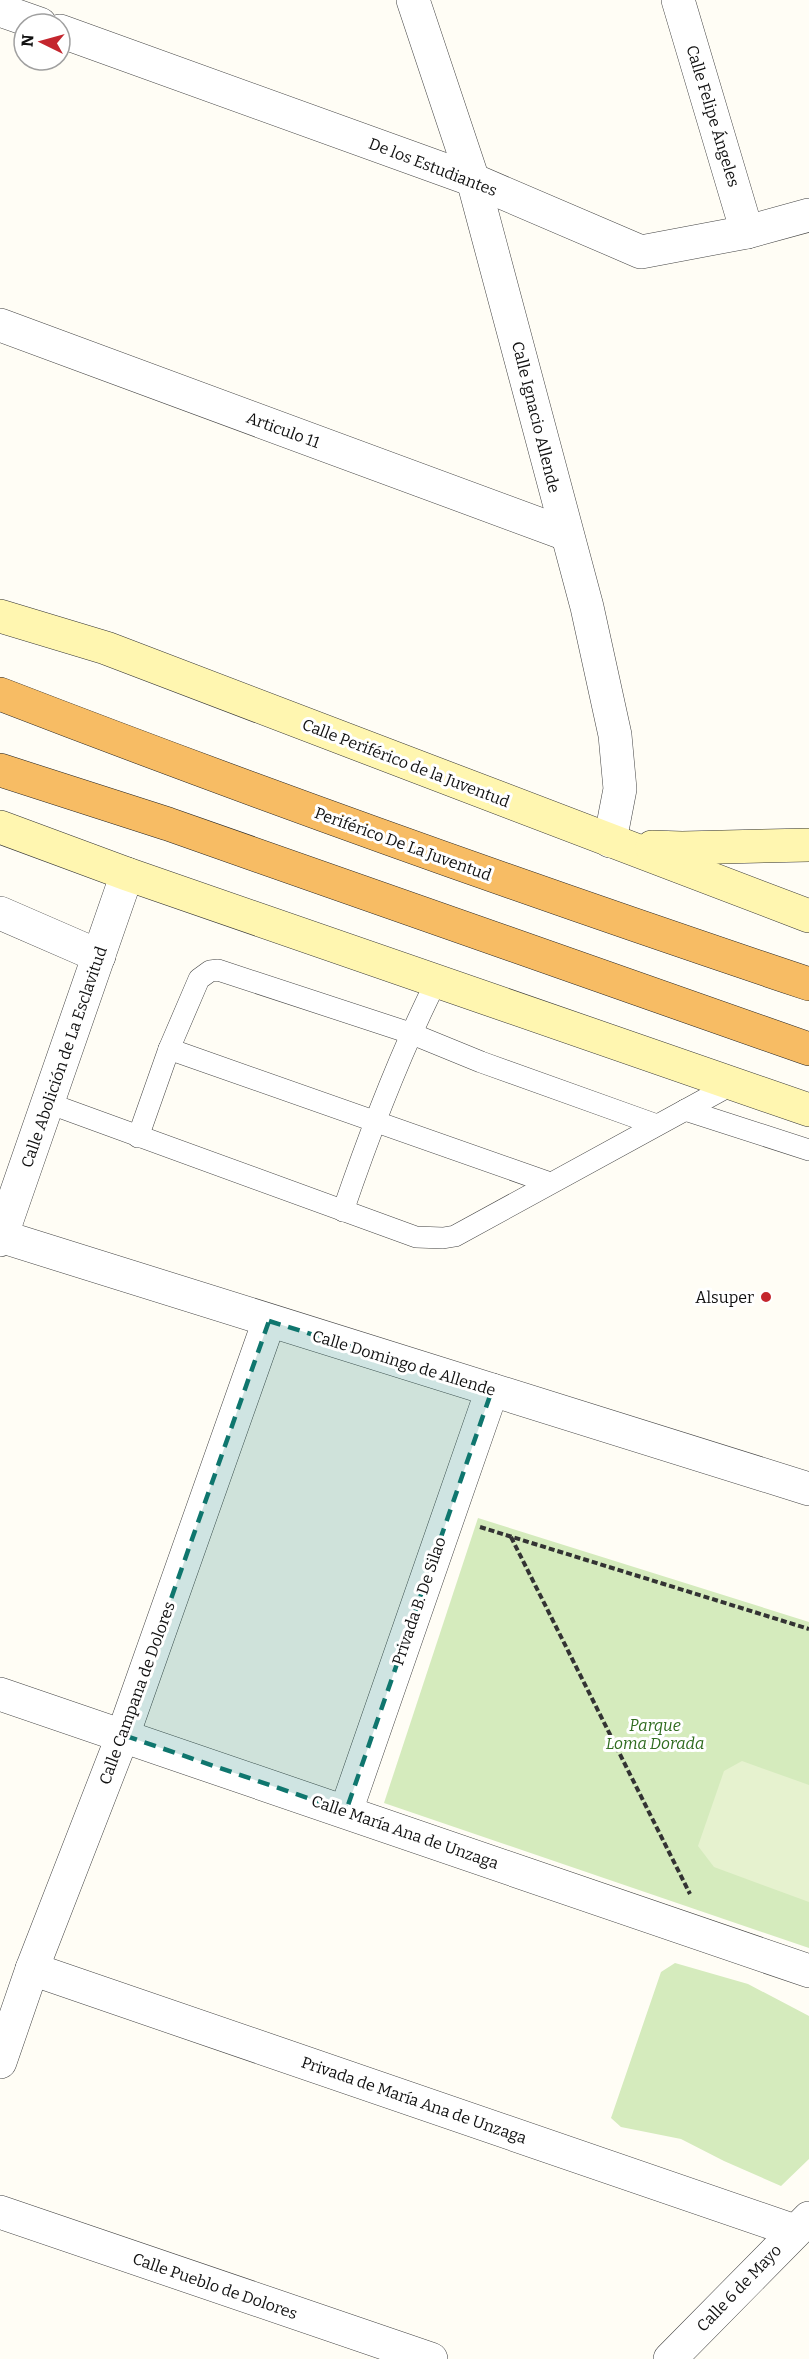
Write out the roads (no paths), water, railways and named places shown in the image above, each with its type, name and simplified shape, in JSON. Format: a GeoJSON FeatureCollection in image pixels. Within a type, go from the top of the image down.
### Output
{"type":"FeatureCollection","features":[{"type":"Feature","properties":{"kind":"highway","name":"Periférico De La Juventud"},"geometry":{"type":"LineString","coordinates":[[0,694],[202,772],[566,903],[809,984]]}},
{"type":"Feature","properties":{"kind":"highway"},"geometry":{"type":"LineString","coordinates":[[0,771],[168,824],[809,1049]]}},
{"type":"Feature","properties":{"kind":"main road","name":"Calle Periférico de la Juventud"},"geometry":{"type":"LineString","coordinates":[[0,616],[106,648],[809,916]]}},
{"type":"Feature","properties":{"kind":"main road"},"geometry":{"type":"LineString","coordinates":[[0,827],[127,874],[809,1110]]}},
{"type":"Feature","properties":{"kind":"main road"},"geometry":{"type":"LineString","coordinates":[[618,843],[682,848],[809,844]]}},
{"type":"Feature","properties":{"kind":"street","name":"Calle Ignacio Allende"},"geometry":{"type":"LineString","coordinates":[[413,0],[473,180],[587,607],[615,735],[620,789],[618,843]]}},
{"type":"Feature","properties":{"kind":"street","name":"Calle Felipe Ángeles"},"geometry":{"type":"LineString","coordinates":[[678,0],[747,232]]}},
{"type":"Feature","properties":{"kind":"street","name":"De los Estudiantes"},"geometry":{"type":"LineString","coordinates":[[72,35],[473,180],[641,252],[747,232],[809,215]]}},
{"type":"Feature","properties":{"kind":"street","name":"Articulo 11"},"geometry":{"type":"LineString","coordinates":[[0,326],[566,534]]}},
{"type":"Feature","properties":{"kind":"street","name":"Calle Abolición de La Esclavitud"},"geometry":{"type":"LineString","coordinates":[[0,1237],[127,874]]}},
{"type":"Feature","properties":{"kind":"street"},"geometry":{"type":"LineString","coordinates":[[0,913],[99,956]]}},
{"type":"Feature","properties":{"kind":"street","name":"Calle Domingo de Allende"},"geometry":{"type":"LineString","coordinates":[[0,1237],[809,1489]]}},
{"type":"Feature","properties":{"kind":"street","name":"Calle Campana de Dolores"},"geometry":{"type":"LineString","coordinates":[[0,2062],[32,1969],[123,1735],[269,1321]]}},
{"type":"Feature","properties":{"kind":"street","name":"Privada B. De Silao"},"geometry":{"type":"LineString","coordinates":[[346,1811],[492,1390]]}},
{"type":"Feature","properties":{"kind":"street","name":"Calle María Ana de Unzaga"},"geometry":{"type":"LineString","coordinates":[[0,1694],[809,1971]]}},
{"type":"Feature","properties":{"kind":"street","name":"Privada de María Ana de Unzaga"},"geometry":{"type":"LineString","coordinates":[[32,1969],[802,2224]]}},
{"type":"Feature","properties":{"kind":"street","name":"Calle Pueblo de Dolores"},"geometry":{"type":"LineString","coordinates":[[0,2212],[431,2359]]}},
{"type":"Feature","properties":{"kind":"street","name":"Calle 6 de Mayo"},"geometry":{"type":"LineString","coordinates":[[670,2359],[802,2224]]}},
{"type":"Feature","properties":{"kind":"lane"},"geometry":{"type":"LineString","coordinates":[[138,1137],[169,1048],[199,979],[210,971],[218,970],[410,1033],[481,1062],[657,1125]]}},
{"type":"Feature","properties":{"kind":"lane"},"geometry":{"type":"LineString","coordinates":[[343,1211],[374,1122],[410,1033],[437,980]]}},
{"type":"Feature","properties":{"kind":"lane"},"geometry":{"type":"LineString","coordinates":[[169,1048],[550,1183]]}},
{"type":"Feature","properties":{"kind":"lane"},"geometry":{"type":"LineString","coordinates":[[48,1103],[416,1237],[443,1238],[455,1236],[731,1084]]}},
{"type":"Feature","properties":{"kind":"lane"},"geometry":{"type":"LineString","coordinates":[[685,1110],[809,1150]]}},
{"type":"Feature","properties":{"kind":"place","name":"Alsuper"},"geometry":{"type":"Point","coordinates":[766,1297]}},
{"type":"Feature","properties":{"kind":"park label","name":"Parque Loma Dorada"},"geometry":{"type":"Point","coordinates":[655,1734]}}]}
